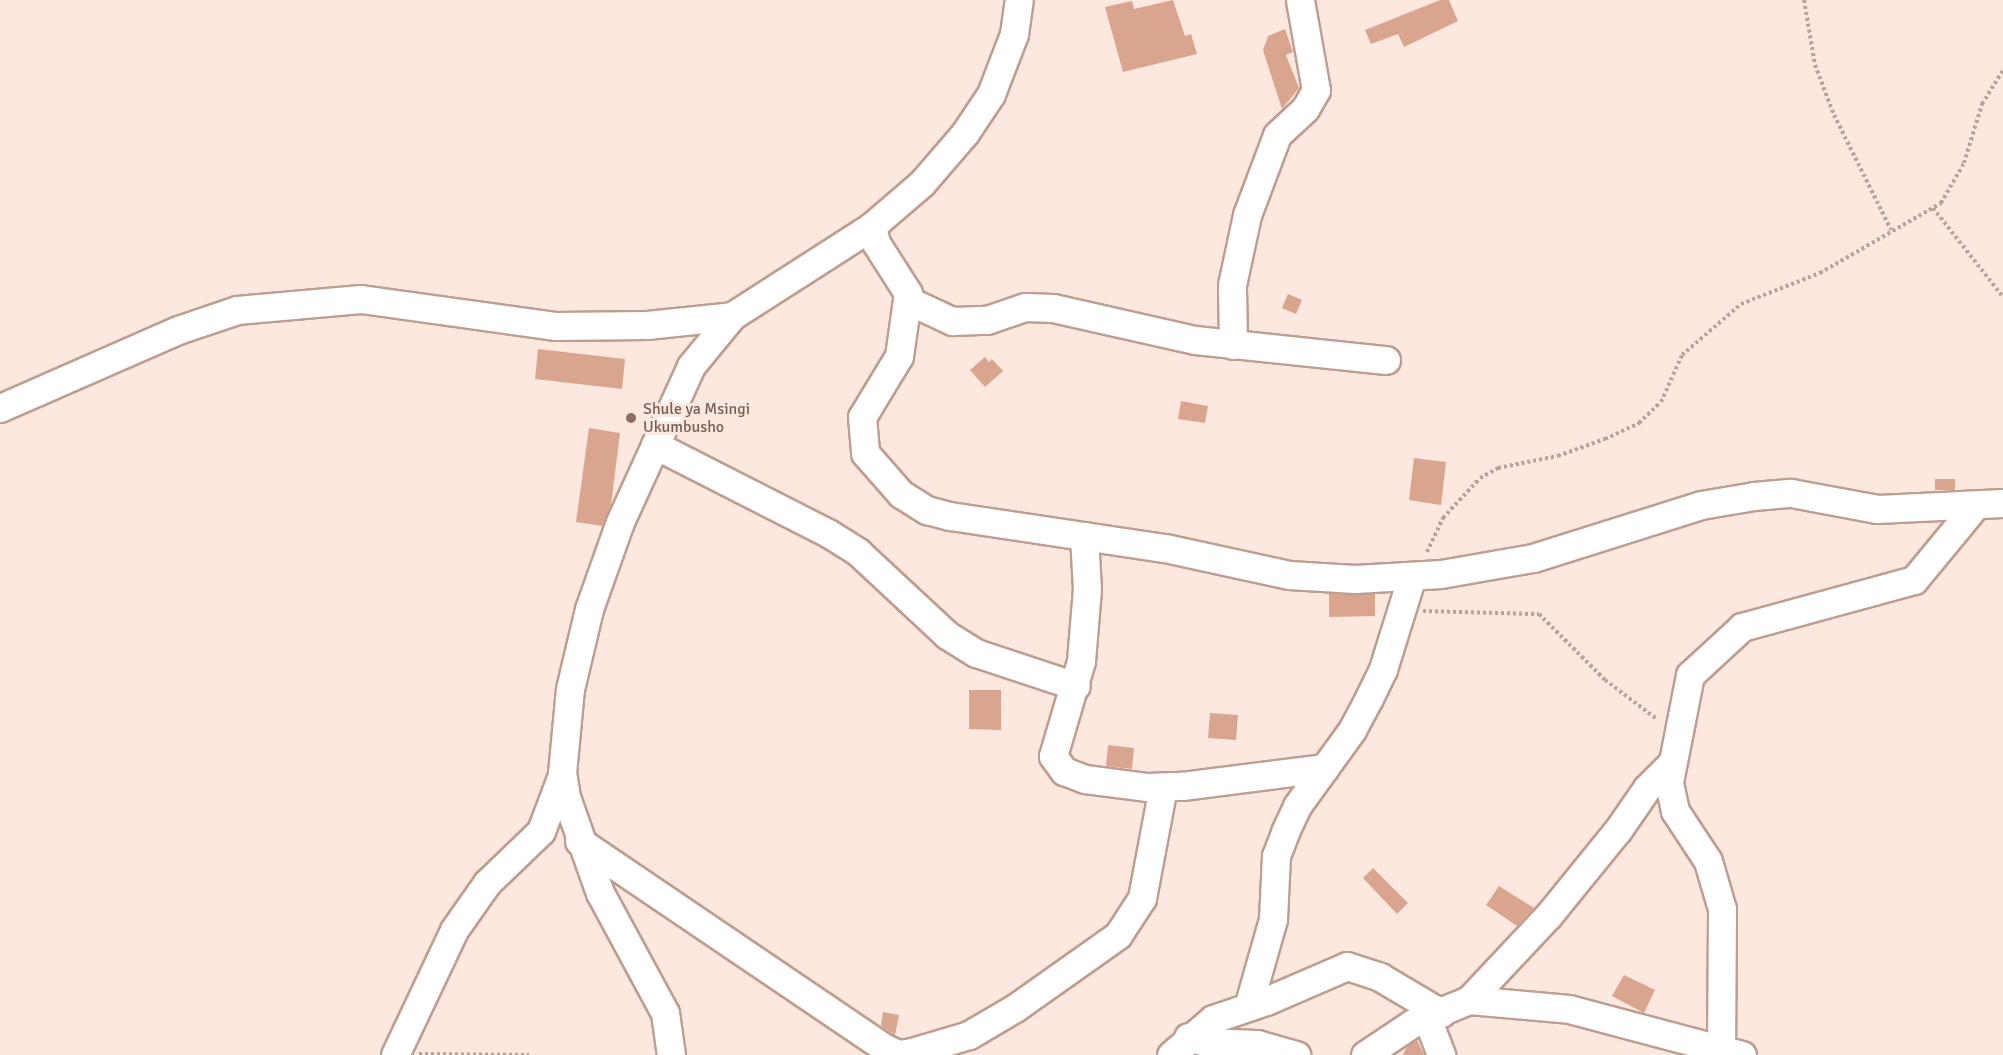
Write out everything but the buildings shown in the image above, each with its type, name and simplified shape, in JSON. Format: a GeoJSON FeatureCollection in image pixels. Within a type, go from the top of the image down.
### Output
{"type":"FeatureCollection","features":[{"type":"Feature","properties":{"kind":"street"},"geometry":{"type":"LineString","coordinates":[[395,1055],[454,930],[487,883],[541,831],[562,773],[570,689],[589,609],[620,522],[692,366],[732,316],[872,226],[922,183],[965,132],[992,94],[1014,34],[1019,0]]}},
{"type":"Feature","properties":{"kind":"street"},"geometry":{"type":"LineString","coordinates":[[1233,345],[1232,285],[1247,215],[1277,135],[1305,109],[1316,90],[1300,0]]}},
{"type":"Feature","properties":{"kind":"street"},"geometry":{"type":"LineString","coordinates":[[872,226],[876,243],[908,293],[899,356],[862,417],[865,453],[901,494],[927,510],[993,524],[1084,536],[1289,574],[1355,579],[1416,576],[1533,558],[1701,505],[1754,496],[1799,494],[1859,508],[1975,506],[2003,503]]}},
{"type":"Feature","properties":{"kind":"street"},"geometry":{"type":"LineString","coordinates":[[0,408],[178,330],[237,310],[361,299],[556,326],[647,325],[732,316]]}},
{"type":"Feature","properties":{"kind":"street"},"geometry":{"type":"LineString","coordinates":[[907,300],[952,321],[987,320],[1026,307],[1053,308],[1156,333],[1233,345],[1386,360]]}},
{"type":"Feature","properties":{"kind":"street"},"geometry":{"type":"LineString","coordinates":[[655,445],[828,533],[858,552],[948,635],[976,652],[1076,686]]}},
{"type":"Feature","properties":{"kind":"street"},"geometry":{"type":"LineString","coordinates":[[1469,1000],[1569,1009],[1728,1054],[1722,909],[1708,861],[1682,825],[1672,803],[1672,763],[1690,675],[1737,630],[1914,580],[1975,506]]}},
{"type":"Feature","properties":{"kind":"street"},"geometry":{"type":"LineString","coordinates":[[1084,536],[1085,635],[1076,686],[1054,750],[1059,766],[1075,777],[1163,787],[1325,768]]}},
{"type":"Feature","properties":{"kind":"street"},"geometry":{"type":"LineString","coordinates":[[1248,1007],[1273,919],[1276,856],[1297,806],[1325,768],[1369,698],[1416,576]]}},
{"type":"Feature","properties":{"kind":"street"},"geometry":{"type":"LineString","coordinates":[[1365,1055],[1434,1015],[1469,1000],[1548,916],[1618,830],[1647,788],[1672,763]]}},
{"type":"Feature","properties":{"kind":"street"},"geometry":{"type":"LineString","coordinates":[[562,773],[578,840],[600,893],[665,1013],[671,1055]]}},
{"type":"Feature","properties":{"kind":"street"},"geometry":{"type":"LineString","coordinates":[[578,840],[885,1048],[898,1054],[969,1035],[1015,1008],[1118,935],[1142,898],[1163,787]]}},
{"type":"Feature","properties":{"kind":"street"},"geometry":{"type":"LineString","coordinates":[[1180,1046],[1213,1018],[1248,1007],[1347,966],[1380,977],[1434,1015],[1441,1055]]}},
{"type":"Feature","properties":{"kind":"street"},"geometry":{"type":"LineString","coordinates":[[1180,1046],[1205,1042],[1257,1044],[1296,1055]]}},
{"type":"Feature","properties":{"kind":"path"},"geometry":{"type":"LineString","coordinates":[[1804,0],[1815,65],[1834,115],[1891,230]]}},
{"type":"Feature","properties":{"kind":"path"},"geometry":{"type":"LineString","coordinates":[[1416,576],[1430,540],[1443,518],[1480,478],[1498,468],[1558,456],[1605,440],[1639,423],[1661,402],[1682,355],[1731,311],[1820,273],[1941,203],[1964,164],[1982,104],[2003,71]]}},
{"type":"Feature","properties":{"kind":"path"},"geometry":{"type":"LineString","coordinates":[[1933,208],[2003,297]]}},
{"type":"Feature","properties":{"kind":"path"},"geometry":{"type":"LineString","coordinates":[[1402,609],[1539,614],[1605,681],[1679,733]]}},
{"type":"Feature","properties":{"kind":"path"},"geometry":{"type":"LineString","coordinates":[[395,1055],[529,1055]]}},
{"type":"Feature","properties":{"kind":"place","name":"Shule ya Msingi Ukumbusho"},"geometry":{"type":"Point","coordinates":[631,418]}}]}
